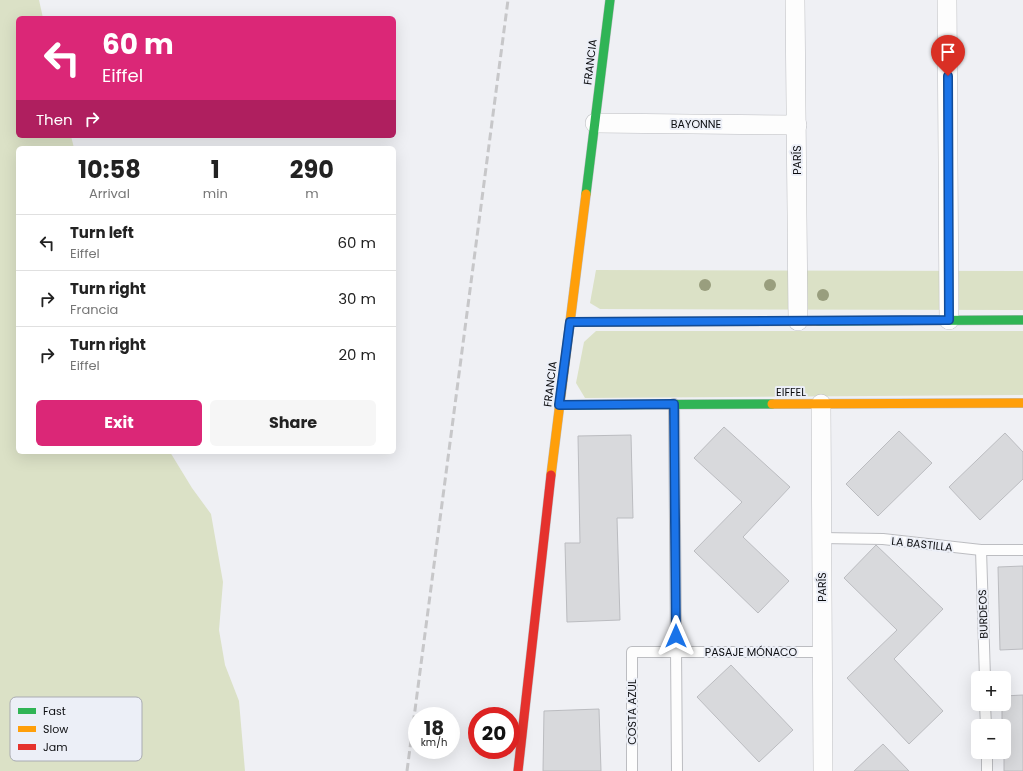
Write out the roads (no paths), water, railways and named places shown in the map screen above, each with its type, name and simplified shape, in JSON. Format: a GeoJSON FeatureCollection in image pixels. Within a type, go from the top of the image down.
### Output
{"type":"FeatureCollection","features":[{"type":"Feature","properties":{"kind":"street","name":"FRANCIA"},"geometry":{"type":"LineString","coordinates":[[518,771],[559,405],[610,0]]}},
{"type":"Feature","properties":{"kind":"street","name":"PARÍS"},"geometry":{"type":"LineString","coordinates":[[795,0],[798,321]]}},
{"type":"Feature","properties":{"kind":"street"},"geometry":{"type":"LineString","coordinates":[[947,0],[949,320]]}},
{"type":"Feature","properties":{"kind":"street","name":"BAYONNE"},"geometry":{"type":"LineString","coordinates":[[595,123],[797,125]]}},
{"type":"Feature","properties":{"kind":"street"},"geometry":{"type":"LineString","coordinates":[[570,322],[1023,320]]}},
{"type":"Feature","properties":{"kind":"street","name":"EIFFEL"},"geometry":{"type":"LineString","coordinates":[[559,405],[1023,403]]}},
{"type":"Feature","properties":{"kind":"street","name":"PARÍS"},"geometry":{"type":"LineString","coordinates":[[821,404],[823,771]]}},
{"type":"Feature","properties":{"kind":"lane"},"geometry":{"type":"LineString","coordinates":[[674,404],[677,771]]}},
{"type":"Feature","properties":{"kind":"lane","name":"LA BASTILLA"},"geometry":{"type":"LineString","coordinates":[[822,538],[883,539],[981,550],[1023,550]]}},
{"type":"Feature","properties":{"kind":"lane","name":"BURDEOS"},"geometry":{"type":"LineString","coordinates":[[981,550],[985,671]]}},
{"type":"Feature","properties":{"kind":"lane","name":"PASAJE MÓNACO"},"geometry":{"type":"LineString","coordinates":[[632,652],[822,652]]}},
{"type":"Feature","properties":{"kind":"lane","name":"COSTA AZUL"},"geometry":{"type":"LineString","coordinates":[[632,652],[632,771]]}},
{"type":"Feature","properties":{"kind":"lane"},"geometry":{"type":"LineString","coordinates":[[987,759],[987,771]]}},
{"type":"Feature","properties":{"kind":"railway"},"geometry":{"type":"LineString","coordinates":[[407,771],[508,0]]}}]}
